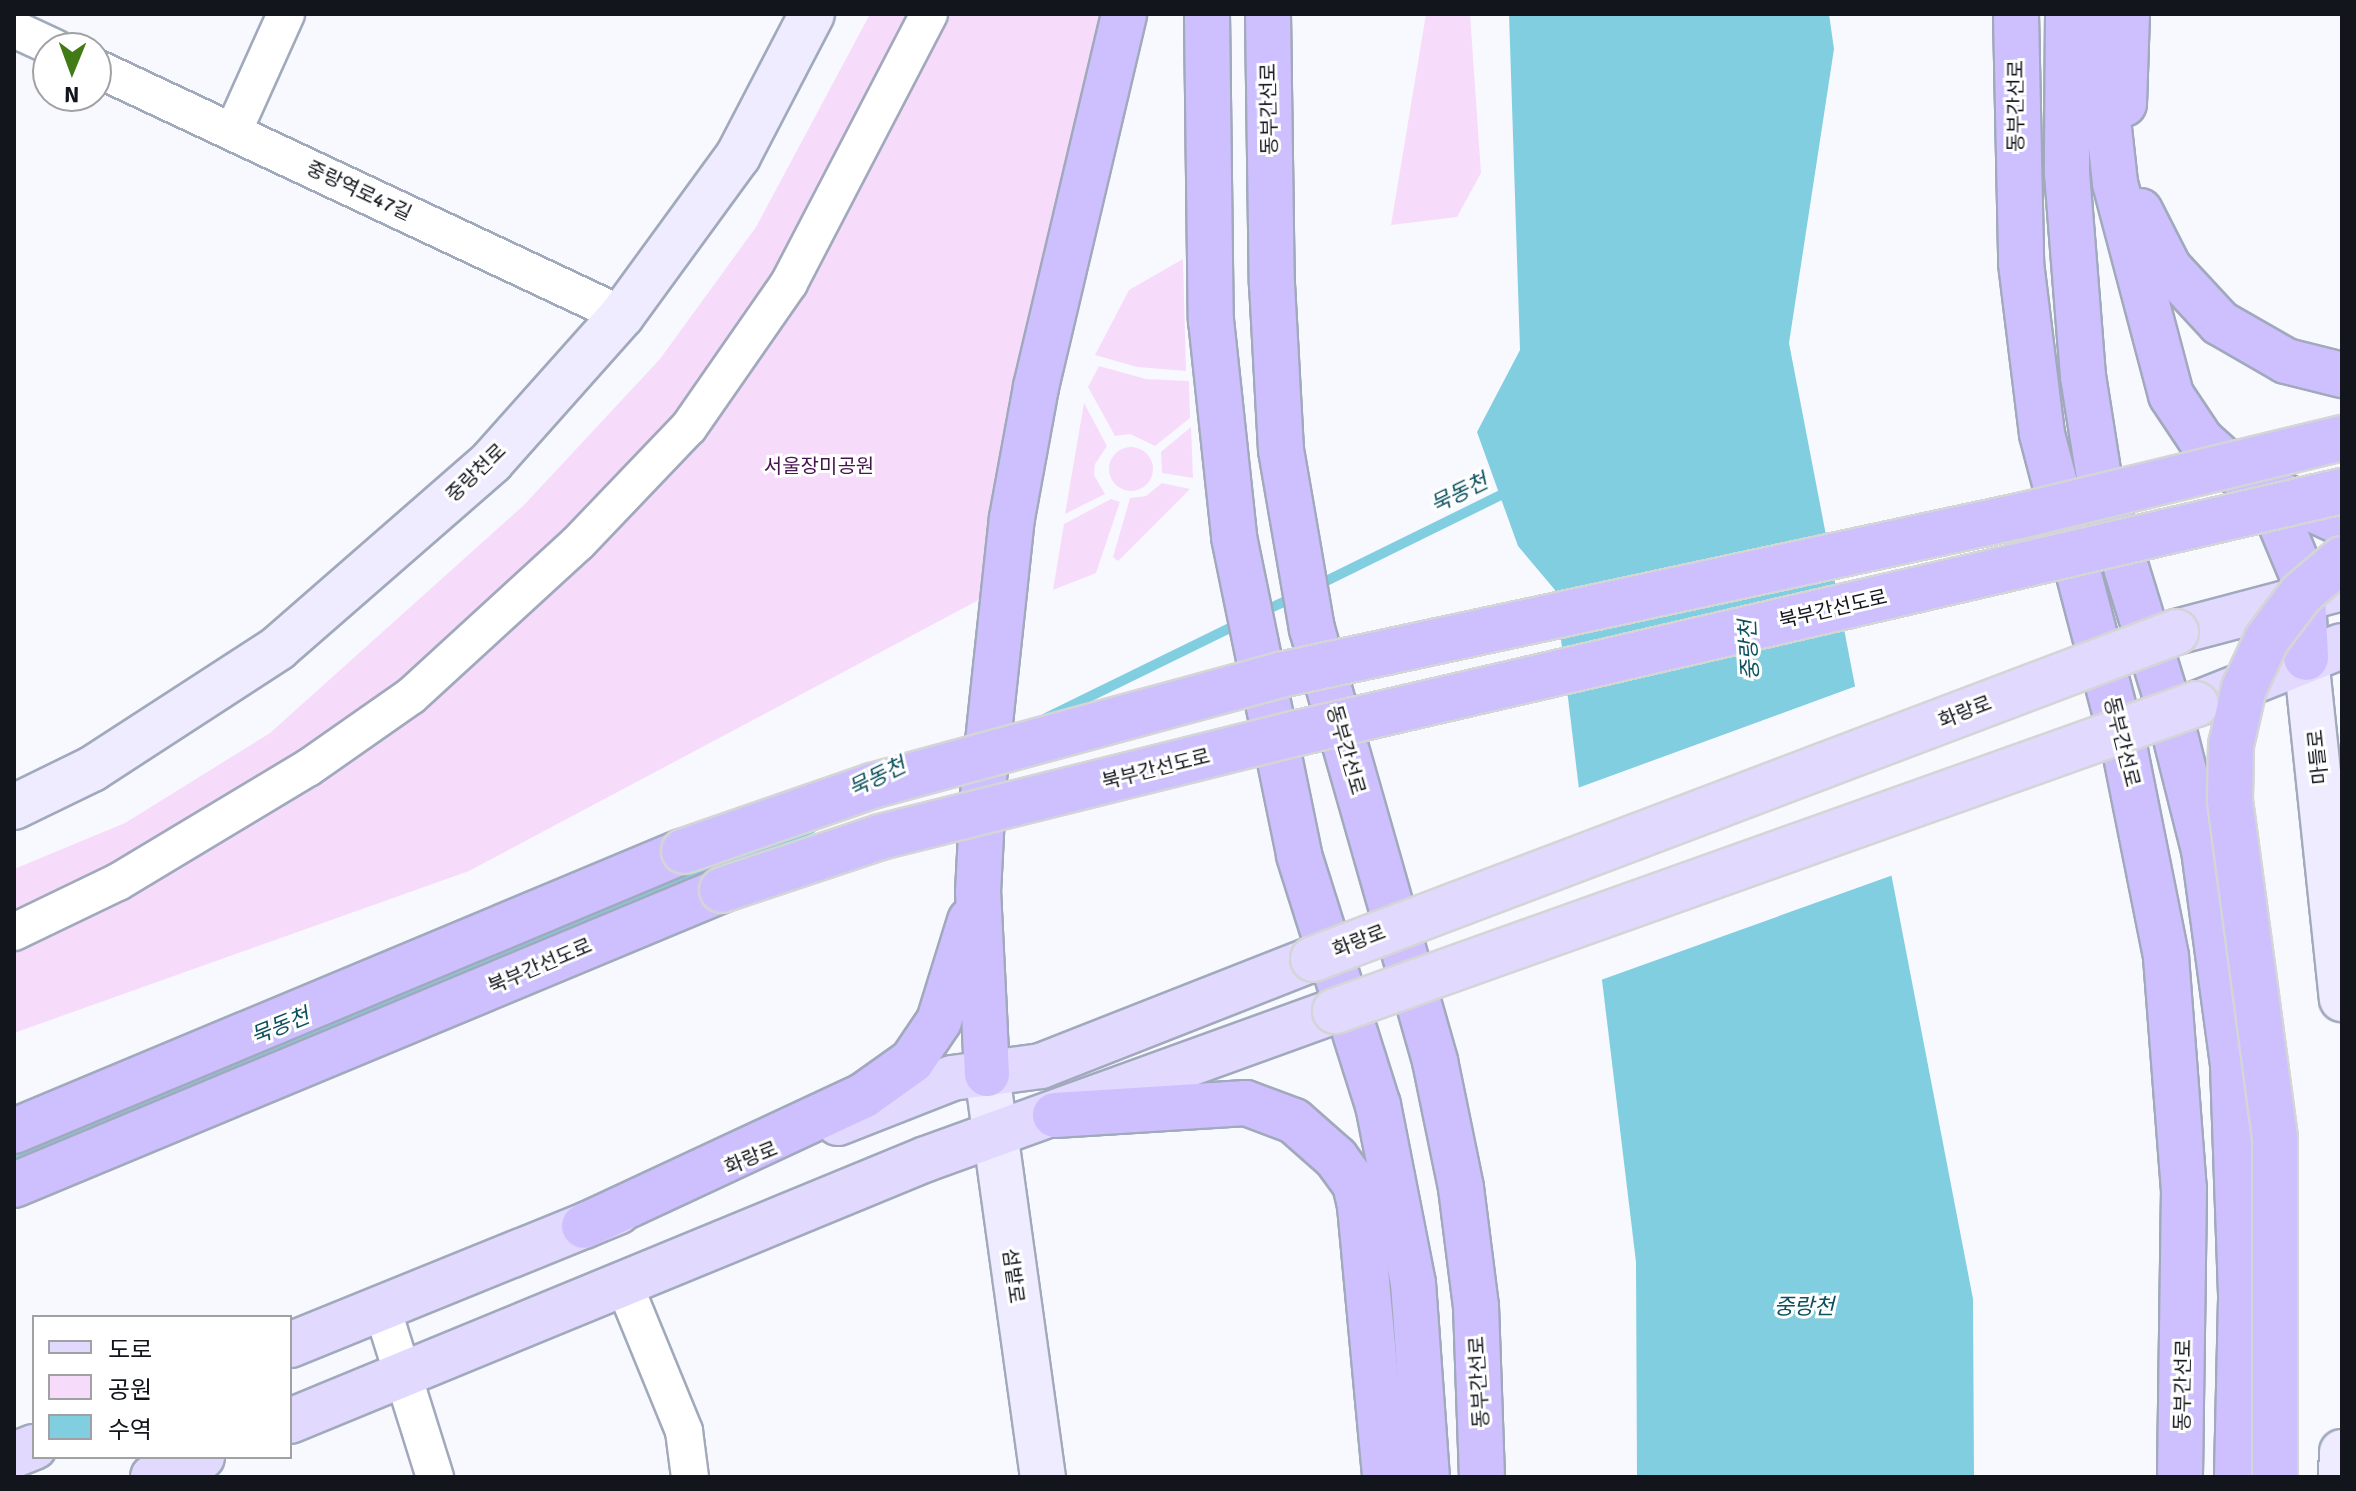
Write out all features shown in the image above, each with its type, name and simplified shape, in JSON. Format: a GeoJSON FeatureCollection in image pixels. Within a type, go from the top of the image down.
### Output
{"type":"FeatureCollection","features":[{"type":"Feature","properties":{"kind":"highway"},"geometry":{"type":"LineString","coordinates":[[987,1074],[978,892],[984,779],[1012,518],[1036,387],[1124,14]]}},
{"type":"Feature","properties":{"kind":"highway"},"geometry":{"type":"LineString","coordinates":[[1207,14],[1211,320],[1234,537],[1299,855],[1378,1105],[1413,1283],[1427,1477]]}},
{"type":"Feature","properties":{"kind":"highway","name":"동부간선로"},"geometry":{"type":"LineString","coordinates":[[1268,14],[1272,284],[1281,450],[1312,629],[1447,1117],[1476,1306],[1482,1477]]}},
{"type":"Feature","properties":{"kind":"highway","name":"동부간선로"},"geometry":{"type":"LineString","coordinates":[[2016,14],[2020,251],[2042,434],[2125,751],[2166,957],[2184,1189],[2180,1477]]}},
{"type":"Feature","properties":{"kind":"highway"},"geometry":{"type":"LineString","coordinates":[[2068,14],[2070,251],[2100,483],[2191,792],[2225,999],[2237,1132],[2237,1477]]}},
{"type":"Feature","properties":{"kind":"highway"},"geometry":{"type":"LineString","coordinates":[[2087,14],[2104,83],[2115,183],[2161,370],[2189,424],[2275,510],[2324,592],[2324,652]]}},
{"type":"Feature","properties":{"kind":"highway"},"geometry":{"type":"LineString","coordinates":[[2127,14],[2126,156],[2138,209],[2161,255],[2204,309],[2241,338],[2286,361],[2342,375]]}},
{"type":"Feature","properties":{"kind":"highway"},"geometry":{"type":"LineString","coordinates":[[14,1131],[684,851],[872,786],[1280,675],[2024,515],[2342,438]]}},
{"type":"Feature","properties":{"kind":"highway"},"geometry":{"type":"LineString","coordinates":[[2241,476],[2342,523]]}},
{"type":"Feature","properties":{"kind":"highway","name":"북부간선도로"},"geometry":{"type":"LineString","coordinates":[[14,1185],[722,890],[880,837],[1298,733],[2342,491]]}},
{"type":"Feature","properties":{"kind":"highway"},"geometry":{"type":"LineString","coordinates":[[2275,1477],[2275,1138],[2230,800],[2231,745],[2240,700],[2267,639],[2301,594],[2342,559]]}},
{"type":"Feature","properties":{"kind":"highway"},"geometry":{"type":"LineString","coordinates":[[584,1226],[863,1096],[912,1061],[939,1021],[978,892]]}},
{"type":"Feature","properties":{"kind":"highway"},"geometry":{"type":"LineString","coordinates":[[1055,1115],[1186,1104],[1254,1104],[1294,1121],[1336,1158],[1355,1184],[1360,1206],[1385,1477]]}},
{"type":"Feature","properties":{"kind":"main road","name":"중랑천로"},"geometry":{"type":"LineString","coordinates":[[14,807],[92,769],[194,707],[345,594],[492,461],[622,315],[738,156],[812,14]]}},
{"type":"Feature","properties":{"kind":"main road","name":"화랑로"},"geometry":{"type":"LineString","coordinates":[[292,1344],[940,1082],[1041,1066],[1313,959],[2176,632],[2324,592]]}},
{"type":"Feature","properties":{"kind":"main road"},"geometry":{"type":"LineString","coordinates":[[292,1420],[625,1287],[926,1159],[2196,704],[2324,652]]}},
{"type":"Feature","properties":{"kind":"main road","name":"마들로"},"geometry":{"type":"LineString","coordinates":[[2324,652],[2342,999]]}},
{"type":"Feature","properties":{"kind":"main road","name":"섬밭로"},"geometry":{"type":"LineString","coordinates":[[987,1074],[1043,1477]]}},
{"type":"Feature","properties":{"kind":"main road"},"geometry":{"type":"LineString","coordinates":[[2341,1477],[2342,1452]]}},
{"type":"Feature","properties":{"kind":"main road"},"geometry":{"type":"LineString","coordinates":[[153,1477],[197,1459]]}},
{"type":"Feature","properties":{"kind":"street"},"geometry":{"type":"LineString","coordinates":[[233,132],[286,14]]}},
{"type":"Feature","properties":{"kind":"street"},"geometry":{"type":"LineString","coordinates":[[14,932],[118,882],[334,750],[411,696],[578,543],[689,427],[789,283],[929,14]]}},
{"type":"Feature","properties":{"kind":"street","name":"중랑역로47길"},"geometry":{"type":"LineString","coordinates":[[112,75],[622,315]]}},
{"type":"Feature","properties":{"kind":"street"},"geometry":{"type":"LineString","coordinates":[[625,1287],[684,1431],[690,1477]]}},
{"type":"Feature","properties":{"kind":"street"},"geometry":{"type":"LineString","coordinates":[[382,1308],[435,1477]]}},
{"type":"Feature","properties":{"kind":"green space","name":"서울장미공원"},"geometry":{"type":"Polygon","coordinates":[[[870,14],[1108,14],[990,594],[469,871],[14,1033],[14,869],[125,823],[270,733],[524,505],[660,359],[756,227],[870,14]]]}},
{"type":"Feature","properties":{"kind":"green space"},"geometry":{"type":"Polygon","coordinates":[[[1426,14],[1470,14],[1481,173],[1457,217],[1391,225],[1426,14]]]}},
{"type":"Feature","properties":{"kind":"green space"},"geometry":{"type":"Polygon","coordinates":[[[1183,259],[1186,371],[1137,367],[1095,355],[1129,290],[1183,259]]]}},
{"type":"Feature","properties":{"kind":"green space"},"geometry":{"type":"Polygon","coordinates":[[[1099,366],[1146,379],[1189,381],[1190,418],[1155,446],[1130,434],[1115,436],[1088,387],[1099,366]]]}},
{"type":"Feature","properties":{"kind":"green space"},"geometry":{"type":"Polygon","coordinates":[[[1084,403],[1107,446],[1095,464],[1094,475],[1105,494],[1065,514],[1084,403]]]}},
{"type":"Feature","properties":{"kind":"green space"},"geometry":{"type":"Polygon","coordinates":[[[1191,427],[1193,478],[1162,473],[1161,452],[1191,427]]]}},
{"type":"Feature","properties":{"kind":"green space"},"geometry":{"type":"Polygon","coordinates":[[[1131,447],[1147,453],[1153,469],[1147,485],[1131,491],[1115,485],[1109,469],[1115,453],[1131,447]]]}},
{"type":"Feature","properties":{"kind":"green space"},"geometry":{"type":"Polygon","coordinates":[[[1162,483],[1190,489],[1118,561],[1113,557],[1130,498],[1146,496],[1162,483]]]}},
{"type":"Feature","properties":{"kind":"green space"},"geometry":{"type":"Polygon","coordinates":[[[1111,499],[1120,502],[1096,573],[1053,590],[1064,524],[1111,499]]]}},
{"type":"Feature","properties":{"kind":"water","name":"중랑천"},"geometry":{"type":"Polygon","coordinates":[[[1509,14],[1829,14],[1834,49],[1789,343],[1973,1299],[1974,1477],[1637,1477],[1636,1262],[1555,590],[1518,546],[1477,432],[1520,350],[1509,14]]]}},
{"type":"Feature","properties":{"kind":"pier"},"geometry":{"type":"Polygon","coordinates":[[[1859,685],[1896,874],[1598,981],[1575,789],[1859,685]]]}},
{"type":"Feature","properties":{"kind":"waterway","name":"묵동천"},"geometry":{"type":"LineString","coordinates":[[1316,586],[1509,491]]}},
{"type":"Feature","properties":{"kind":"waterway","name":"묵동천"},"geometry":{"type":"LineString","coordinates":[[1262,612],[1294,597]]}},
{"type":"Feature","properties":{"kind":"waterway","name":"묵동천"},"geometry":{"type":"LineString","coordinates":[[1046,718],[1240,623]]}},
{"type":"Feature","properties":{"kind":"waterway","name":"묵동천"},"geometry":{"type":"LineString","coordinates":[[14,1157],[811,829]]}}]}
